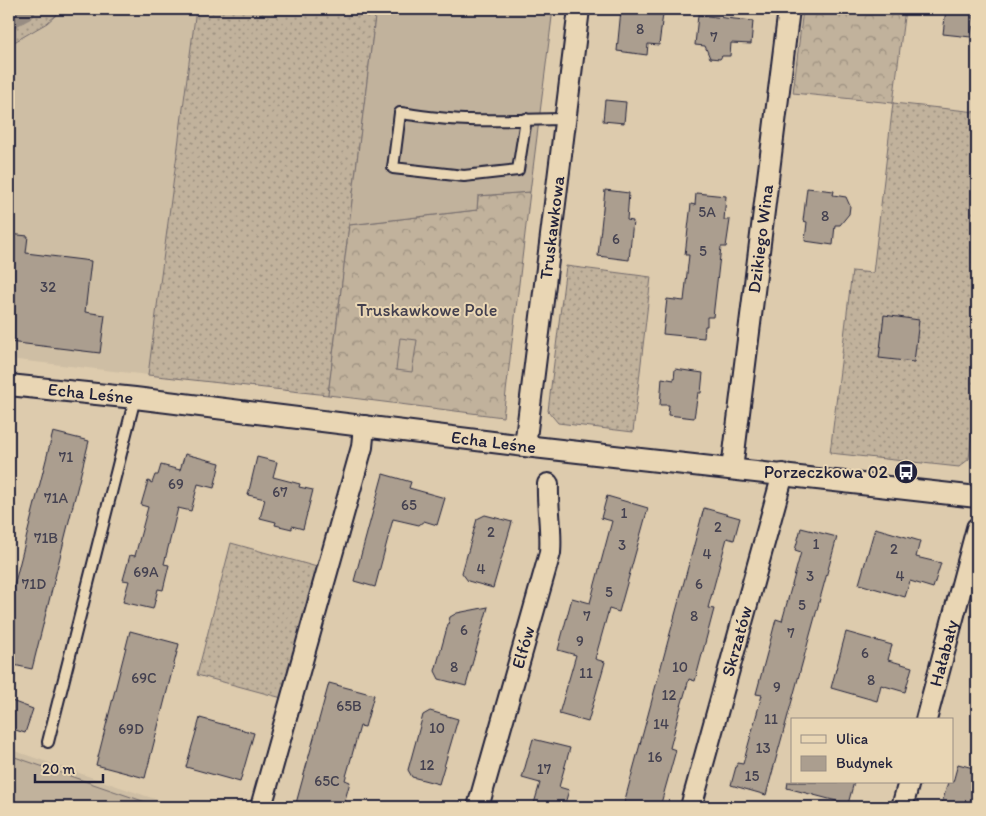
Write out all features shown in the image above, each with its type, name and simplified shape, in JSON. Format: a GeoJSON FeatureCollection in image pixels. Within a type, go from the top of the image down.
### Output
{"type":"FeatureCollection","features":[{"type":"Feature","properties":{"kind":"street","name":"Truskawkowa"},"geometry":{"type":"LineString","coordinates":[[525,446],[580,9]]}},
{"type":"Feature","properties":{"kind":"street","name":"Dzikiego Wina"},"geometry":{"type":"LineString","coordinates":[[732,469],[789,9]]}},
{"type":"Feature","properties":{"kind":"street","name":"Echa Leśne"},"geometry":{"type":"LineString","coordinates":[[9,385],[135,398],[525,446],[977,497]]}},
{"type":"Feature","properties":{"kind":"street"},"geometry":{"type":"LineString","coordinates":[[261,807],[362,447],[364,426]]}},
{"type":"Feature","properties":{"kind":"street","name":"Skrzatów"},"geometry":{"type":"LineString","coordinates":[[691,807],[783,474]]}},
{"type":"Feature","properties":{"kind":"street","name":"Elfów"},"geometry":{"type":"LineString","coordinates":[[478,807],[550,552],[551,534],[548,484]]}},
{"type":"Feature","properties":{"kind":"street","name":"Hałabały"},"geometry":{"type":"LineString","coordinates":[[927,718],[977,528]]}},
{"type":"Feature","properties":{"kind":"street"},"geometry":{"type":"LineString","coordinates":[[902,807],[908,784]]}},
{"type":"Feature","properties":{"kind":"lane"},"geometry":{"type":"LineString","coordinates":[[526,119],[518,170],[464,176],[393,168],[400,113],[467,120],[526,119],[566,119]]}},
{"type":"Feature","properties":{"kind":"lane"},"geometry":{"type":"LineString","coordinates":[[48,742],[135,398]]}},
{"type":"Feature","properties":{"kind":"shaded area"},"geometry":{"type":"Polygon","coordinates":[[[63,9],[196,9],[148,375],[9,359],[9,45],[47,23],[63,9]]]}},
{"type":"Feature","properties":{"kind":"shaded area"},"geometry":{"type":"Polygon","coordinates":[[[9,749],[178,807],[9,807],[9,749]]]}},
{"type":"Feature","properties":{"kind":"green space"},"geometry":{"type":"Polygon","coordinates":[[[9,9],[63,9],[47,23],[9,45],[9,9]]]}},
{"type":"Feature","properties":{"kind":"green space"},"geometry":{"type":"Polygon","coordinates":[[[196,9],[376,9],[328,395],[148,375],[196,9]]]}},
{"type":"Feature","properties":{"kind":"green space"},"geometry":{"type":"Polygon","coordinates":[[[376,9],[553,9],[530,192],[478,196],[477,210],[349,225],[376,9]]]}},
{"type":"Feature","properties":{"kind":"green space"},"geometry":{"type":"Polygon","coordinates":[[[803,9],[905,9],[893,103],[793,93],[803,9]]]}},
{"type":"Feature","properties":{"kind":"green space"},"geometry":{"type":"Polygon","coordinates":[[[893,103],[977,112],[977,391],[969,459],[959,467],[830,453],[852,271],[873,273],[893,103]]]}},
{"type":"Feature","properties":{"kind":"green space","name":"Truskawkowe Pole"},"geometry":{"type":"Polygon","coordinates":[[[530,192],[503,417],[328,395],[349,225],[477,210],[478,196],[530,192]]]}},
{"type":"Feature","properties":{"kind":"green space"},"geometry":{"type":"Polygon","coordinates":[[[566,266],[651,277],[633,432],[558,423],[548,411],[566,266]]]}},
{"type":"Feature","properties":{"kind":"green space"},"geometry":{"type":"Polygon","coordinates":[[[400,338],[417,340],[412,372],[396,370],[400,338]]]}},
{"type":"Feature","properties":{"kind":"green space"},"geometry":{"type":"Polygon","coordinates":[[[231,543],[317,567],[282,698],[197,675],[231,543]]]}},
{"type":"Feature","properties":{"kind":"green space"},"geometry":{"type":"Polygon","coordinates":[[[9,755],[160,807],[9,807],[9,755]]]}},
{"type":"Feature","properties":{"kind":"building"},"geometry":{"type":"Polygon","coordinates":[[[946,9],[974,9],[971,37],[943,34],[946,9]]]}},
{"type":"Feature","properties":{"kind":"building"},"geometry":{"type":"Polygon","coordinates":[[[621,10],[663,14],[659,45],[648,44],[647,55],[617,51],[621,10]]]}},
{"type":"Feature","properties":{"kind":"building"},"geometry":{"type":"Polygon","coordinates":[[[698,15],[753,21],[751,44],[731,43],[730,56],[722,56],[720,59],[710,58],[705,46],[695,45],[698,15]]]}},
{"type":"Feature","properties":{"kind":"building"},"geometry":{"type":"Polygon","coordinates":[[[605,100],[626,102],[624,123],[603,121],[605,100]]]}},
{"type":"Feature","properties":{"kind":"building"},"geometry":{"type":"Polygon","coordinates":[[[807,188],[834,191],[833,195],[846,197],[850,206],[849,214],[840,225],[835,225],[833,245],[805,241],[807,222],[803,221],[807,188]]]}},
{"type":"Feature","properties":{"kind":"building"},"geometry":{"type":"Polygon","coordinates":[[[605,190],[629,193],[627,220],[633,221],[629,260],[598,256],[605,190]]]}},
{"type":"Feature","properties":{"kind":"building"},"geometry":{"type":"Polygon","coordinates":[[[696,193],[726,196],[724,220],[730,220],[726,247],[721,247],[713,317],[707,317],[704,338],[663,334],[667,299],[684,301],[689,255],[685,255],[691,204],[695,205],[696,193]]]}},
{"type":"Feature","properties":{"kind":"building"},"geometry":{"type":"Polygon","coordinates":[[[9,234],[28,236],[26,253],[91,261],[85,312],[105,315],[100,353],[9,342],[9,234]]]}},
{"type":"Feature","properties":{"kind":"building"},"geometry":{"type":"Polygon","coordinates":[[[884,315],[919,320],[914,362],[879,358],[884,315]]]}},
{"type":"Feature","properties":{"kind":"building"},"geometry":{"type":"Polygon","coordinates":[[[675,369],[703,373],[701,393],[698,393],[694,418],[668,415],[669,405],[660,405],[662,378],[674,380],[675,369]]]}},
{"type":"Feature","properties":{"kind":"building"},"geometry":{"type":"Polygon","coordinates":[[[53,432],[89,441],[32,669],[9,664],[9,606],[53,432]]]}},
{"type":"Feature","properties":{"kind":"building"},"geometry":{"type":"Polygon","coordinates":[[[185,454],[220,463],[214,488],[198,484],[191,511],[178,508],[164,564],[169,565],[163,590],[158,589],[153,609],[123,602],[129,581],[123,580],[130,555],[135,556],[148,507],[141,505],[148,481],[152,483],[155,475],[158,475],[161,465],[180,470],[185,454]]]}},
{"type":"Feature","properties":{"kind":"building"},"geometry":{"type":"Polygon","coordinates":[[[257,457],[277,462],[273,477],[300,484],[299,487],[313,490],[303,529],[292,526],[292,529],[275,525],[276,522],[260,518],[265,499],[248,495],[257,457]]]}},
{"type":"Feature","properties":{"kind":"building"},"geometry":{"type":"Polygon","coordinates":[[[383,474],[411,482],[409,488],[445,498],[437,525],[424,521],[419,525],[393,519],[375,587],[354,581],[383,474]]]}},
{"type":"Feature","properties":{"kind":"building"},"geometry":{"type":"Polygon","coordinates":[[[607,496],[648,508],[619,612],[609,609],[595,659],[605,662],[588,722],[559,714],[576,655],[558,650],[572,598],[590,603],[612,521],[601,518],[607,496]]]}},
{"type":"Feature","properties":{"kind":"building"},"geometry":{"type":"Polygon","coordinates":[[[704,508],[740,518],[734,540],[727,538],[708,608],[714,609],[695,681],[689,679],[670,748],[676,750],[660,807],[623,807],[704,508]]]}},
{"type":"Feature","properties":{"kind":"building"},"geometry":{"type":"Polygon","coordinates":[[[485,515],[512,522],[493,588],[468,581],[462,573],[477,519],[485,515]]]}},
{"type":"Feature","properties":{"kind":"building"},"geometry":{"type":"Polygon","coordinates":[[[801,528],[837,537],[766,795],[731,785],[737,763],[743,764],[762,695],[756,694],[776,619],[782,621],[801,552],[795,550],[801,528]]]}},
{"type":"Feature","properties":{"kind":"building"},"geometry":{"type":"Polygon","coordinates":[[[875,528],[920,541],[916,557],[941,563],[933,588],[910,581],[905,597],[859,584],[875,528]]]}},
{"type":"Feature","properties":{"kind":"building"},"geometry":{"type":"Polygon","coordinates":[[[488,607],[466,686],[439,679],[435,671],[450,617],[457,613],[488,607]]]}},
{"type":"Feature","properties":{"kind":"building"},"geometry":{"type":"Polygon","coordinates":[[[130,631],[179,644],[145,778],[96,765],[130,631]]]}},
{"type":"Feature","properties":{"kind":"building"},"geometry":{"type":"Polygon","coordinates":[[[846,632],[892,645],[888,660],[912,667],[905,692],[881,685],[877,701],[831,688],[846,632]]]}},
{"type":"Feature","properties":{"kind":"building"},"geometry":{"type":"Polygon","coordinates":[[[329,683],[374,695],[365,727],[360,726],[345,780],[350,782],[343,807],[295,807],[329,683]]]}},
{"type":"Feature","properties":{"kind":"building"},"geometry":{"type":"Polygon","coordinates":[[[9,700],[33,709],[25,733],[9,728],[9,700]]]}},
{"type":"Feature","properties":{"kind":"building"},"geometry":{"type":"Polygon","coordinates":[[[430,711],[458,719],[439,784],[412,777],[408,770],[423,715],[430,711]]]}},
{"type":"Feature","properties":{"kind":"building"},"geometry":{"type":"Polygon","coordinates":[[[200,718],[254,733],[240,782],[186,767],[200,718]]]}},
{"type":"Feature","properties":{"kind":"building"},"geometry":{"type":"Polygon","coordinates":[[[533,739],[570,748],[559,787],[569,790],[564,807],[533,807],[540,783],[522,778],[533,739]]]}},
{"type":"Feature","properties":{"kind":"building"},"geometry":{"type":"Polygon","coordinates":[[[958,764],[977,769],[977,801],[971,799],[969,807],[941,807],[947,784],[954,784],[958,764]]]}},
{"type":"Feature","properties":{"kind":"building"},"geometry":{"type":"Polygon","coordinates":[[[788,782],[791,782],[791,784],[853,784],[848,804],[787,788],[788,782]]]}},
{"type":"Feature","properties":{"kind":"waterway"},"geometry":{"type":"LineString","coordinates":[[9,17],[24,9]]}},
{"type":"Feature","properties":{"kind":"place","name":"Porzeczkowa 02"},"geometry":{"type":"Point","coordinates":[906,472]}}]}
